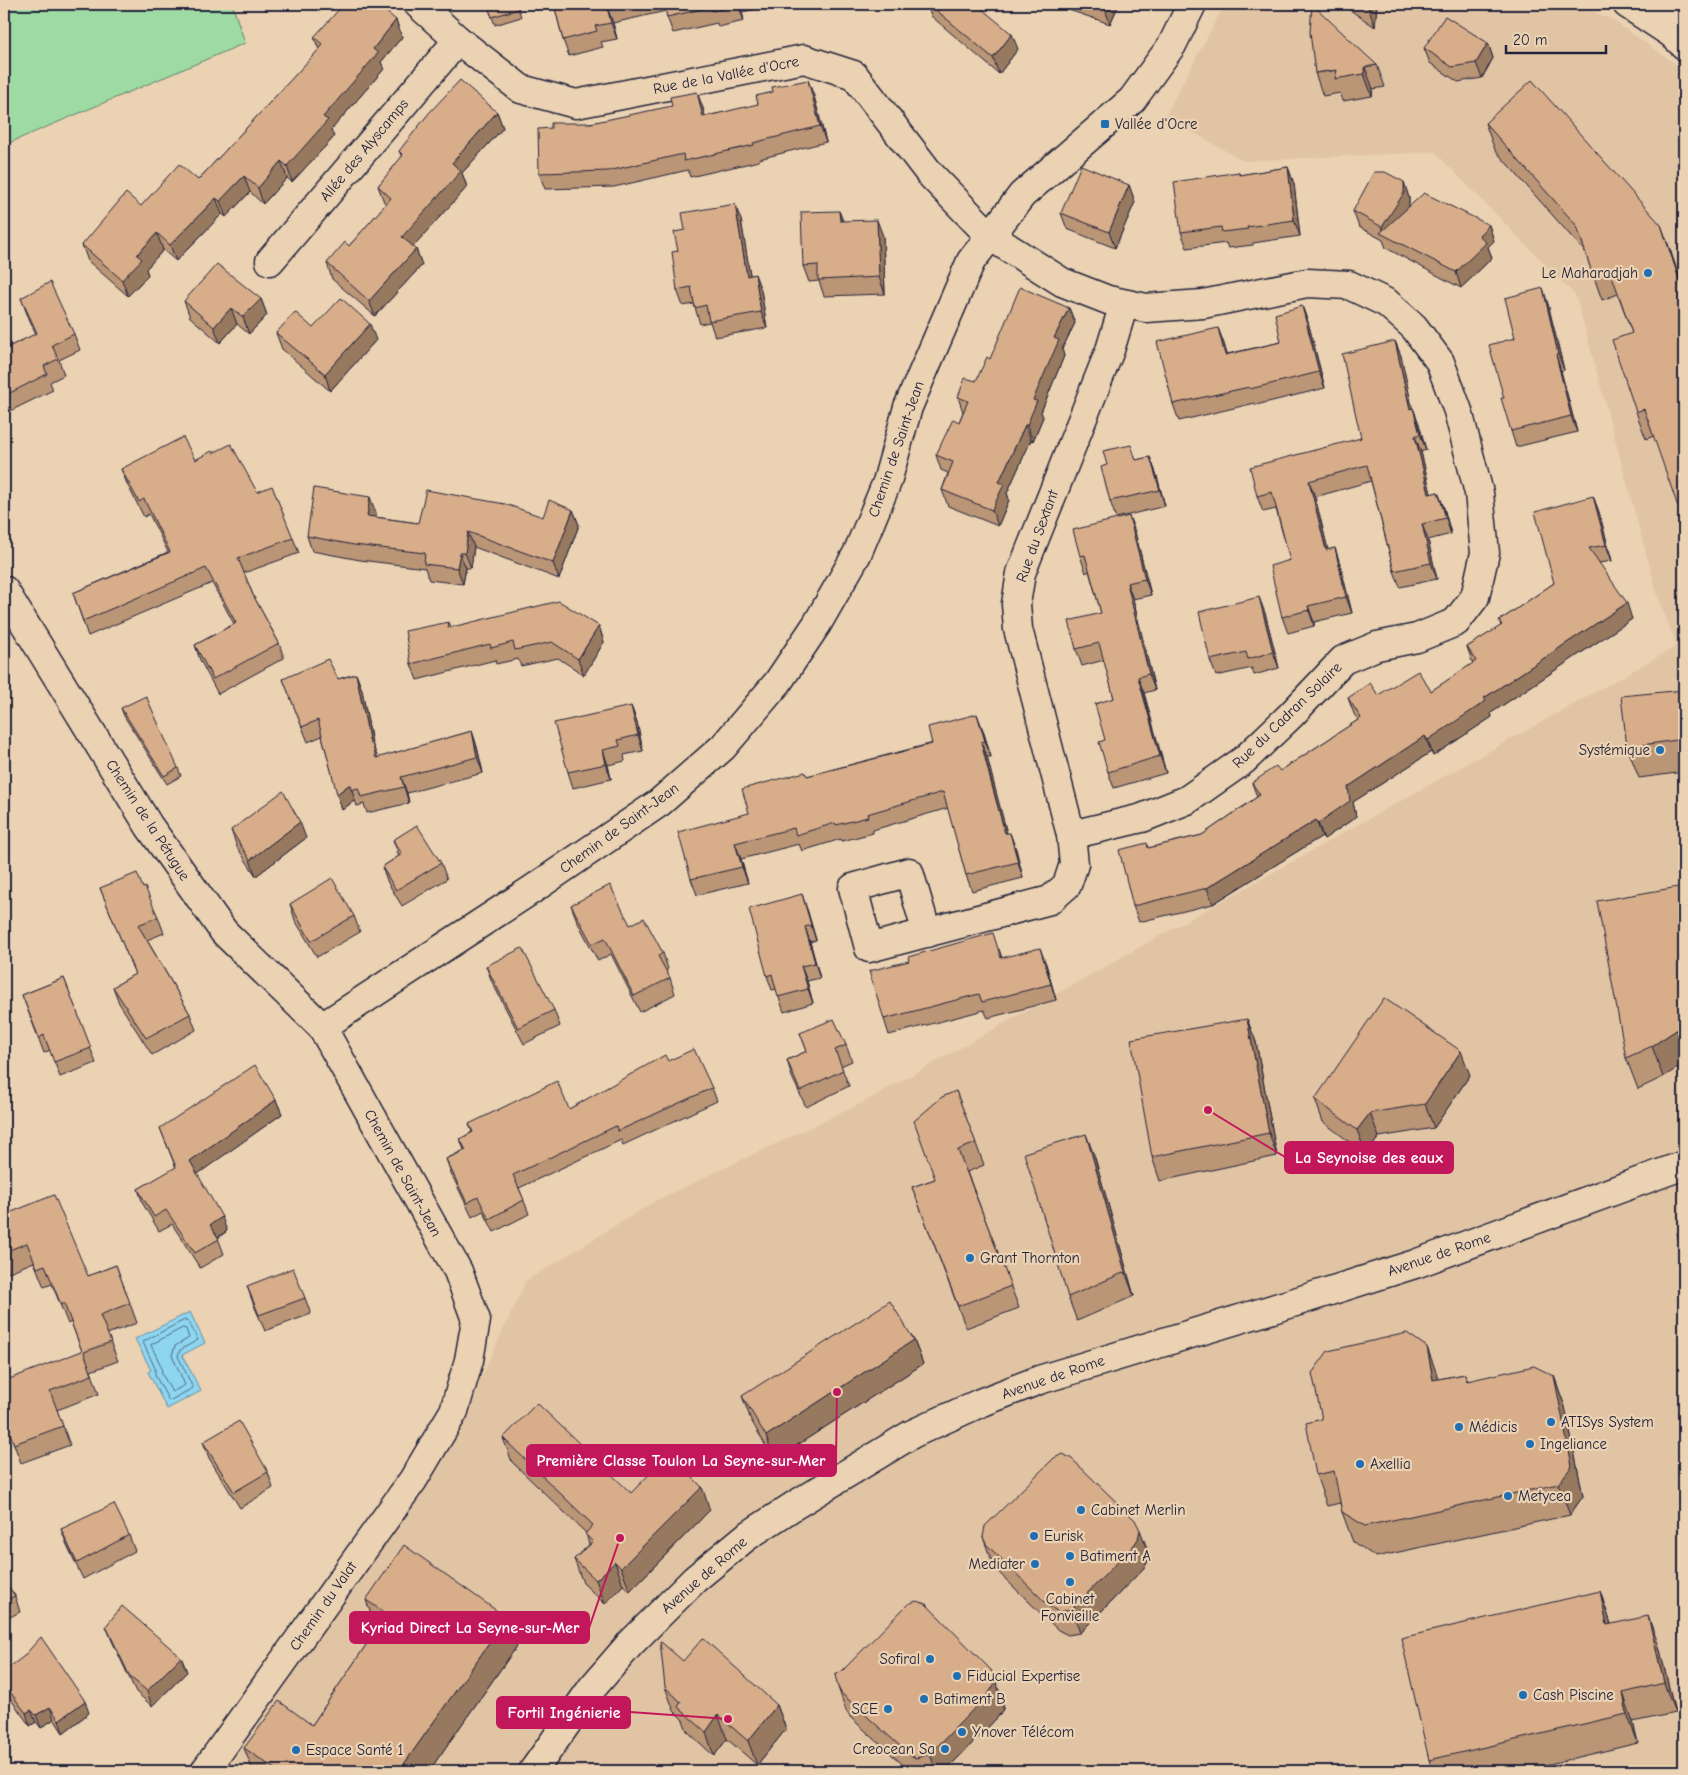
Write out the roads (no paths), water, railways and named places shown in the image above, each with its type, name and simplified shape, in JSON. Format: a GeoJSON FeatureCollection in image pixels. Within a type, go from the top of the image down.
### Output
{"type":"FeatureCollection","features":[{"type":"Feature","properties":{"kind":"street","name":"Chemin de Saint-Jean"},"geometry":{"type":"LineString","coordinates":[[438,1438],[454,1411],[469,1360],[476,1320],[458,1271],[322,1027],[533,889],[659,803],[723,747],[778,682],[817,624],[857,554],[887,482],[908,407],[937,336],[971,261],[1022,195],[1132,100],[1172,46],[1192,4]]}},
{"type":"Feature","properties":{"kind":"street"},"geometry":{"type":"LineString","coordinates":[[1628,4],[1671,33],[1684,45]]}},
{"type":"Feature","properties":{"kind":"street"},"geometry":{"type":"LineString","coordinates":[[1671,4],[1684,13]]}},
{"type":"Feature","properties":{"kind":"street","name":"Rue de la Vallée d'Ocre"},"geometry":{"type":"LineString","coordinates":[[428,6],[458,40],[521,90],[576,104],[804,59],[854,75],[930,174],[990,236]]}},
{"type":"Feature","properties":{"kind":"street","name":"Allée des Alyscamps"},"geometry":{"type":"LineString","coordinates":[[270,261],[458,40]]}},
{"type":"Feature","properties":{"kind":"street","name":"Rue du Cadran Solaire"},"geometry":{"type":"LineString","coordinates":[[990,236],[1062,282],[1108,300],[1146,308],[1203,304],[1307,283],[1349,285],[1387,303],[1414,327],[1440,362],[1458,411],[1479,493],[1485,553],[1475,597],[1456,622],[1417,638],[1377,646],[1343,660],[1244,760],[1188,800],[1142,818],[1071,834]]}},
{"type":"Feature","properties":{"kind":"street","name":"Rue du Sextant"},"geometry":{"type":"LineString","coordinates":[[927,933],[1050,900],[1067,885],[1074,864],[1071,834],[1018,629],[1016,604],[1021,574],[1110,350],[1124,304]]}},
{"type":"Feature","properties":{"kind":"street","name":"Chemin de la Pétugue"},"geometry":{"type":"LineString","coordinates":[[4,590],[149,826],[224,932],[322,1027]]}},
{"type":"Feature","properties":{"kind":"street","name":"Avenue de Rome"},"geometry":{"type":"LineString","coordinates":[[533,1771],[592,1688],[630,1644],[695,1579],[746,1537],[912,1434],[980,1403],[1039,1380],[1415,1264],[1684,1165]]}},
{"type":"Feature","properties":{"kind":"street","name":"Chemin du Valat"},"geometry":{"type":"LineString","coordinates":[[205,1771],[412,1480],[438,1438]]}},
{"type":"Feature","properties":{"kind":"water"},"geometry":{"type":"Polygon","coordinates":[[[190,1312],[205,1343],[182,1355],[201,1391],[167,1409],[148,1372],[151,1370],[135,1339],[190,1312]]]}},
{"type":"Feature","properties":{"kind":"place","name":"Vallée d'Ocre"},"geometry":{"type":"Point","coordinates":[1105,124]}},
{"type":"Feature","properties":{"kind":"place","name":"Le Maharadjah"},"geometry":{"type":"Point","coordinates":[1648,273]}},
{"type":"Feature","properties":{"kind":"place","name":"Systémique"},"geometry":{"type":"Point","coordinates":[1660,750]}},
{"type":"Feature","properties":{"kind":"place","name":"La Seynoise des eaux"},"geometry":{"type":"Point","coordinates":[1208,1110]}},
{"type":"Feature","properties":{"kind":"place","name":"Grant Thornton"},"geometry":{"type":"Point","coordinates":[970,1258]}},
{"type":"Feature","properties":{"kind":"place","name":"Première Classe Toulon La Seyne-sur-Mer"},"geometry":{"type":"Point","coordinates":[837,1392]}},
{"type":"Feature","properties":{"kind":"place","name":"ATISys System"},"geometry":{"type":"Point","coordinates":[1551,1422]}},
{"type":"Feature","properties":{"kind":"place","name":"Médicis"},"geometry":{"type":"Point","coordinates":[1459,1427]}},
{"type":"Feature","properties":{"kind":"place","name":"Ingeliance"},"geometry":{"type":"Point","coordinates":[1530,1444]}},
{"type":"Feature","properties":{"kind":"place","name":"Axellia"},"geometry":{"type":"Point","coordinates":[1360,1464]}},
{"type":"Feature","properties":{"kind":"place","name":"Metycea"},"geometry":{"type":"Point","coordinates":[1508,1496]}},
{"type":"Feature","properties":{"kind":"place","name":"Cabinet Merlin"},"geometry":{"type":"Point","coordinates":[1081,1510]}},
{"type":"Feature","properties":{"kind":"place","name":"Eurisk"},"geometry":{"type":"Point","coordinates":[1034,1536]}},
{"type":"Feature","properties":{"kind":"place","name":"Kyriad Direct La Seyne-sur-Mer"},"geometry":{"type":"Point","coordinates":[620,1538]}},
{"type":"Feature","properties":{"kind":"place","name":"Batiment A"},"geometry":{"type":"Point","coordinates":[1070,1556]}},
{"type":"Feature","properties":{"kind":"place","name":"Mediater"},"geometry":{"type":"Point","coordinates":[1035,1564]}},
{"type":"Feature","properties":{"kind":"place","name":"Cabinet Fonvieille"},"geometry":{"type":"Point","coordinates":[1070,1582]}},
{"type":"Feature","properties":{"kind":"place","name":"Sofiral"},"geometry":{"type":"Point","coordinates":[930,1659]}},
{"type":"Feature","properties":{"kind":"place","name":"Fiducial Expertise"},"geometry":{"type":"Point","coordinates":[957,1676]}},
{"type":"Feature","properties":{"kind":"place","name":"Cash Piscine"},"geometry":{"type":"Point","coordinates":[1523,1695]}},
{"type":"Feature","properties":{"kind":"place","name":"Batiment B"},"geometry":{"type":"Point","coordinates":[924,1699]}},
{"type":"Feature","properties":{"kind":"place","name":"SCE"},"geometry":{"type":"Point","coordinates":[888,1709]}},
{"type":"Feature","properties":{"kind":"place","name":"Fortil Ingénierie"},"geometry":{"type":"Point","coordinates":[728,1719]}},
{"type":"Feature","properties":{"kind":"place","name":"Ynover Télécom"},"geometry":{"type":"Point","coordinates":[962,1732]}},
{"type":"Feature","properties":{"kind":"place","name":"Creocean Sa"},"geometry":{"type":"Point","coordinates":[945,1749]}},
{"type":"Feature","properties":{"kind":"place","name":"Espace Santé 1"},"geometry":{"type":"Point","coordinates":[296,1750]}}]}
